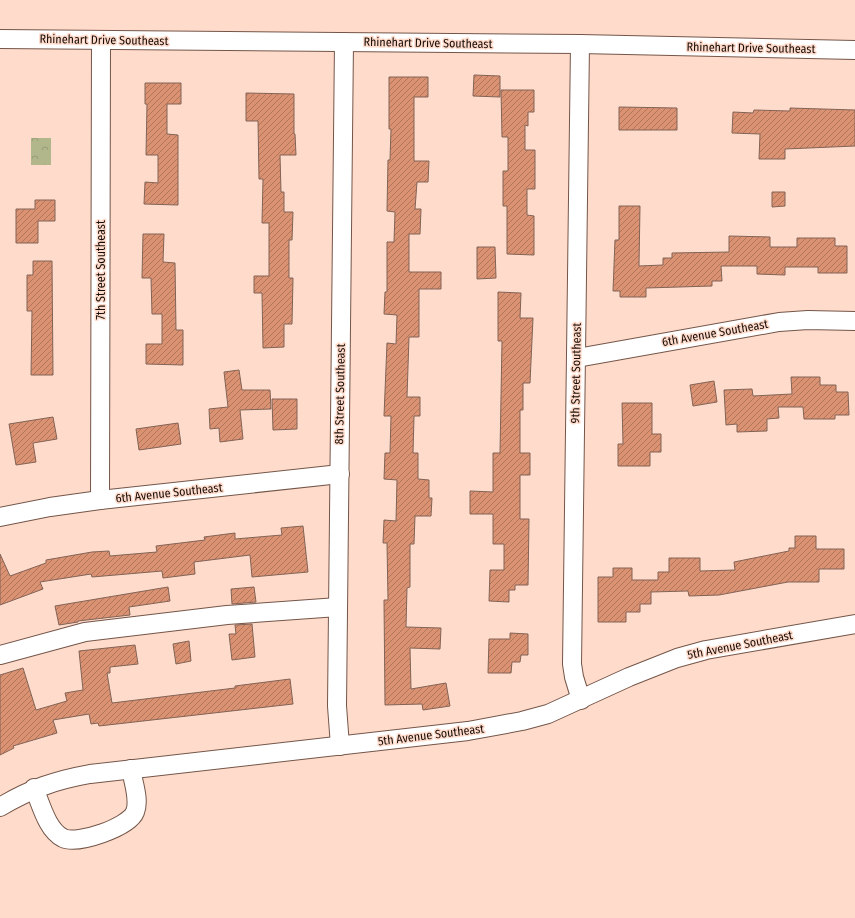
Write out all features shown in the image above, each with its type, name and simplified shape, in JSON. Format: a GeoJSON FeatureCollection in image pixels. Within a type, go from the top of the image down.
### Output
{"type":"FeatureCollection","features":[{"type":"Feature","properties":{"kind":"street","name":"Rhinehart Drive Southeast"},"geometry":{"type":"LineString","coordinates":[[0,39],[580,44],[855,50]]}},
{"type":"Feature","properties":{"kind":"street","name":"7th Street Southeast"},"geometry":{"type":"LineString","coordinates":[[100,500],[102,40]]}},
{"type":"Feature","properties":{"kind":"street","name":"8th Street Southeast"},"geometry":{"type":"LineString","coordinates":[[340,746],[337,720],[344,42]]}},
{"type":"Feature","properties":{"kind":"street","name":"9th Street Southeast"},"geometry":{"type":"LineString","coordinates":[[580,44],[572,664],[574,677],[581,700]]}},
{"type":"Feature","properties":{"kind":"street","name":"6th Avenue Southeast"},"geometry":{"type":"LineString","coordinates":[[577,358],[779,322],[808,320],[855,321]]}},
{"type":"Feature","properties":{"kind":"street","name":"6th Avenue Southeast"},"geometry":{"type":"LineString","coordinates":[[0,517],[50,507],[100,500],[340,474]]}},
{"type":"Feature","properties":{"kind":"street"},"geometry":{"type":"LineString","coordinates":[[0,655],[85,632],[227,615],[338,606]]}},
{"type":"Feature","properties":{"kind":"street","name":"5th Avenue Southeast"},"geometry":{"type":"LineString","coordinates":[[0,807],[34,788],[64,779],[131,769],[468,731],[522,721],[548,714],[629,677],[677,658],[698,652],[855,624]]}},
{"type":"Feature","properties":{"kind":"street"},"geometry":{"type":"LineString","coordinates":[[34,788],[55,831],[63,838],[79,840],[114,828],[133,816],[136,810],[136,800],[131,769]]}},
{"type":"Feature","properties":{"kind":"green space"},"geometry":{"type":"Polygon","coordinates":[[[31,138],[51,138],[51,165],[31,165],[31,138]]]}},
{"type":"Feature","properties":{"kind":"building"},"geometry":{"type":"Polygon","coordinates":[[[474,75],[500,76],[500,97],[473,96],[474,75]]]}},
{"type":"Feature","properties":{"kind":"building"},"geometry":{"type":"Polygon","coordinates":[[[389,77],[428,77],[428,97],[414,97],[414,161],[429,161],[428,182],[417,182],[415,209],[421,209],[420,234],[409,234],[409,272],[441,272],[441,289],[419,289],[419,337],[409,337],[407,397],[420,397],[420,416],[414,416],[413,453],[418,453],[418,479],[429,480],[429,498],[432,498],[431,516],[415,516],[414,544],[410,544],[410,587],[407,588],[406,627],[441,628],[440,649],[410,648],[411,689],[446,683],[450,706],[423,710],[422,704],[385,705],[384,600],[388,600],[387,543],[383,543],[384,520],[396,521],[397,480],[384,479],[385,453],[390,453],[391,416],[384,416],[387,343],[396,344],[397,315],[384,314],[385,292],[387,292],[387,242],[394,242],[395,212],[387,211],[388,160],[390,160],[391,129],[389,129],[389,77]]]}},
{"type":"Feature","properties":{"kind":"building"},"geometry":{"type":"Polygon","coordinates":[[[145,83],[181,83],[181,104],[167,104],[167,134],[178,135],[178,205],[144,204],[145,182],[158,183],[158,155],[146,155],[147,104],[145,104],[145,83]]]}},
{"type":"Feature","properties":{"kind":"building"},"geometry":{"type":"Polygon","coordinates":[[[501,90],[534,90],[534,112],[528,112],[528,126],[525,125],[525,150],[535,150],[535,189],[527,189],[527,215],[534,216],[534,255],[507,254],[507,206],[503,206],[503,171],[508,171],[508,137],[502,137],[501,90]]]}},
{"type":"Feature","properties":{"kind":"building"},"geometry":{"type":"Polygon","coordinates":[[[246,93],[294,94],[294,134],[296,155],[280,155],[281,192],[284,192],[284,212],[293,212],[292,240],[289,240],[289,278],[293,278],[292,324],[284,324],[284,347],[263,348],[262,293],[254,293],[254,276],[269,276],[269,223],[262,223],[263,179],[259,179],[258,121],[246,121],[246,93]]]}},
{"type":"Feature","properties":{"kind":"building"},"geometry":{"type":"Polygon","coordinates":[[[619,107],[677,108],[677,130],[619,130],[619,107]]]}},
{"type":"Feature","properties":{"kind":"building"},"geometry":{"type":"Polygon","coordinates":[[[790,108],[855,110],[855,146],[785,149],[785,159],[759,159],[760,134],[732,133],[733,112],[753,113],[754,110],[790,111],[790,108]]]}},
{"type":"Feature","properties":{"kind":"building"},"geometry":{"type":"Polygon","coordinates":[[[772,192],[785,192],[785,206],[772,207],[772,192]]]}},
{"type":"Feature","properties":{"kind":"building"},"geometry":{"type":"Polygon","coordinates":[[[35,200],[55,200],[55,221],[38,221],[38,243],[16,243],[16,209],[35,209],[35,200]]]}},
{"type":"Feature","properties":{"kind":"building"},"geometry":{"type":"Polygon","coordinates":[[[619,206],[640,206],[639,266],[663,265],[663,258],[672,258],[672,253],[729,252],[729,236],[770,237],[770,247],[797,247],[797,238],[835,238],[835,246],[847,246],[847,273],[818,273],[818,267],[785,267],[785,275],[757,274],[757,266],[721,266],[722,281],[712,281],[712,286],[646,288],[646,297],[620,297],[620,291],[613,291],[615,240],[619,240],[619,206]]]}},
{"type":"Feature","properties":{"kind":"building"},"geometry":{"type":"Polygon","coordinates":[[[143,234],[164,234],[163,262],[175,263],[176,330],[183,330],[183,365],[146,364],[146,344],[162,344],[162,314],[152,314],[151,278],[142,278],[143,234]]]}},
{"type":"Feature","properties":{"kind":"building"},"geometry":{"type":"Polygon","coordinates":[[[477,247],[495,247],[496,278],[477,279],[477,247]]]}},
{"type":"Feature","properties":{"kind":"building"},"geometry":{"type":"Polygon","coordinates":[[[33,261],[52,261],[53,375],[31,375],[32,311],[27,311],[27,275],[33,275],[33,261]]]}},
{"type":"Feature","properties":{"kind":"building"},"geometry":{"type":"Polygon","coordinates":[[[498,292],[521,293],[520,318],[533,318],[530,383],[523,383],[523,410],[520,410],[520,453],[530,453],[530,475],[520,475],[520,519],[529,519],[528,585],[515,585],[515,590],[509,590],[509,602],[489,601],[490,570],[504,570],[504,544],[493,544],[493,514],[470,514],[470,491],[493,492],[493,453],[500,453],[502,341],[498,341],[498,292]]]}},
{"type":"Feature","properties":{"kind":"building"},"geometry":{"type":"Polygon","coordinates":[[[239,370],[242,390],[270,390],[271,409],[240,410],[243,439],[220,442],[219,428],[210,429],[209,409],[228,407],[224,372],[239,370]]]}},
{"type":"Feature","properties":{"kind":"building"},"geometry":{"type":"Polygon","coordinates":[[[791,377],[820,377],[820,385],[836,385],[836,392],[848,392],[849,415],[835,415],[835,419],[804,419],[803,407],[778,407],[779,418],[767,419],[767,431],[737,432],[737,424],[726,425],[724,390],[752,389],[753,396],[792,394],[791,377]]]}},
{"type":"Feature","properties":{"kind":"building"},"geometry":{"type":"Polygon","coordinates":[[[714,381],[717,402],[693,406],[690,385],[714,381]]]}},
{"type":"Feature","properties":{"kind":"building"},"geometry":{"type":"Polygon","coordinates":[[[272,399],[297,399],[297,429],[273,430],[272,399]]]}},
{"type":"Feature","properties":{"kind":"building"},"geometry":{"type":"Polygon","coordinates":[[[622,403],[652,403],[652,434],[661,434],[661,452],[650,452],[650,466],[618,466],[618,444],[623,444],[622,403]]]}},
{"type":"Feature","properties":{"kind":"building"},"geometry":{"type":"Polygon","coordinates":[[[53,417],[57,439],[33,443],[36,462],[16,465],[9,424],[53,417]]]}},
{"type":"Feature","properties":{"kind":"building"},"geometry":{"type":"Polygon","coordinates":[[[178,423],[181,444],[139,450],[136,429],[178,423]]]}},
{"type":"Feature","properties":{"kind":"building"},"geometry":{"type":"Polygon","coordinates":[[[303,526],[308,572],[252,577],[250,555],[194,562],[195,574],[163,578],[162,571],[92,577],[91,574],[40,582],[43,589],[0,605],[0,554],[10,576],[46,563],[46,560],[92,552],[109,551],[110,556],[157,552],[156,546],[205,540],[204,537],[235,533],[235,539],[282,535],[281,528],[303,526]]]}},
{"type":"Feature","properties":{"kind":"building"},"geometry":{"type":"Polygon","coordinates":[[[795,536],[816,536],[816,549],[844,549],[844,569],[819,569],[819,582],[788,582],[719,595],[689,596],[688,591],[651,592],[651,604],[640,604],[640,612],[626,612],[626,622],[598,622],[598,577],[613,577],[613,568],[632,568],[632,580],[658,580],[658,572],[669,572],[669,558],[700,558],[700,571],[735,570],[734,562],[789,551],[789,548],[795,548],[795,536]]]}},
{"type":"Feature","properties":{"kind":"building"},"geometry":{"type":"Polygon","coordinates":[[[168,587],[170,601],[129,607],[130,615],[78,621],[59,625],[55,606],[168,587]]]}},
{"type":"Feature","properties":{"kind":"building"},"geometry":{"type":"Polygon","coordinates":[[[254,587],[256,602],[232,604],[231,589],[254,587]]]}},
{"type":"Feature","properties":{"kind":"building"},"geometry":{"type":"Polygon","coordinates":[[[252,624],[255,657],[232,660],[229,634],[236,634],[235,625],[252,624]]]}},
{"type":"Feature","properties":{"kind":"building"},"geometry":{"type":"Polygon","coordinates":[[[510,633],[528,634],[528,655],[521,655],[520,662],[512,662],[511,673],[488,673],[489,639],[510,639],[510,633]]]}},
{"type":"Feature","properties":{"kind":"building"},"geometry":{"type":"Polygon","coordinates":[[[189,641],[191,661],[176,664],[173,644],[189,641]]]}},
{"type":"Feature","properties":{"kind":"building"},"geometry":{"type":"Polygon","coordinates":[[[135,645],[138,664],[110,667],[110,673],[107,673],[112,703],[235,688],[235,686],[290,679],[293,704],[99,726],[98,723],[91,724],[89,714],[53,720],[57,733],[13,746],[14,748],[0,755],[0,675],[23,668],[36,710],[67,701],[65,693],[83,690],[79,651],[135,645]]]}}]}
